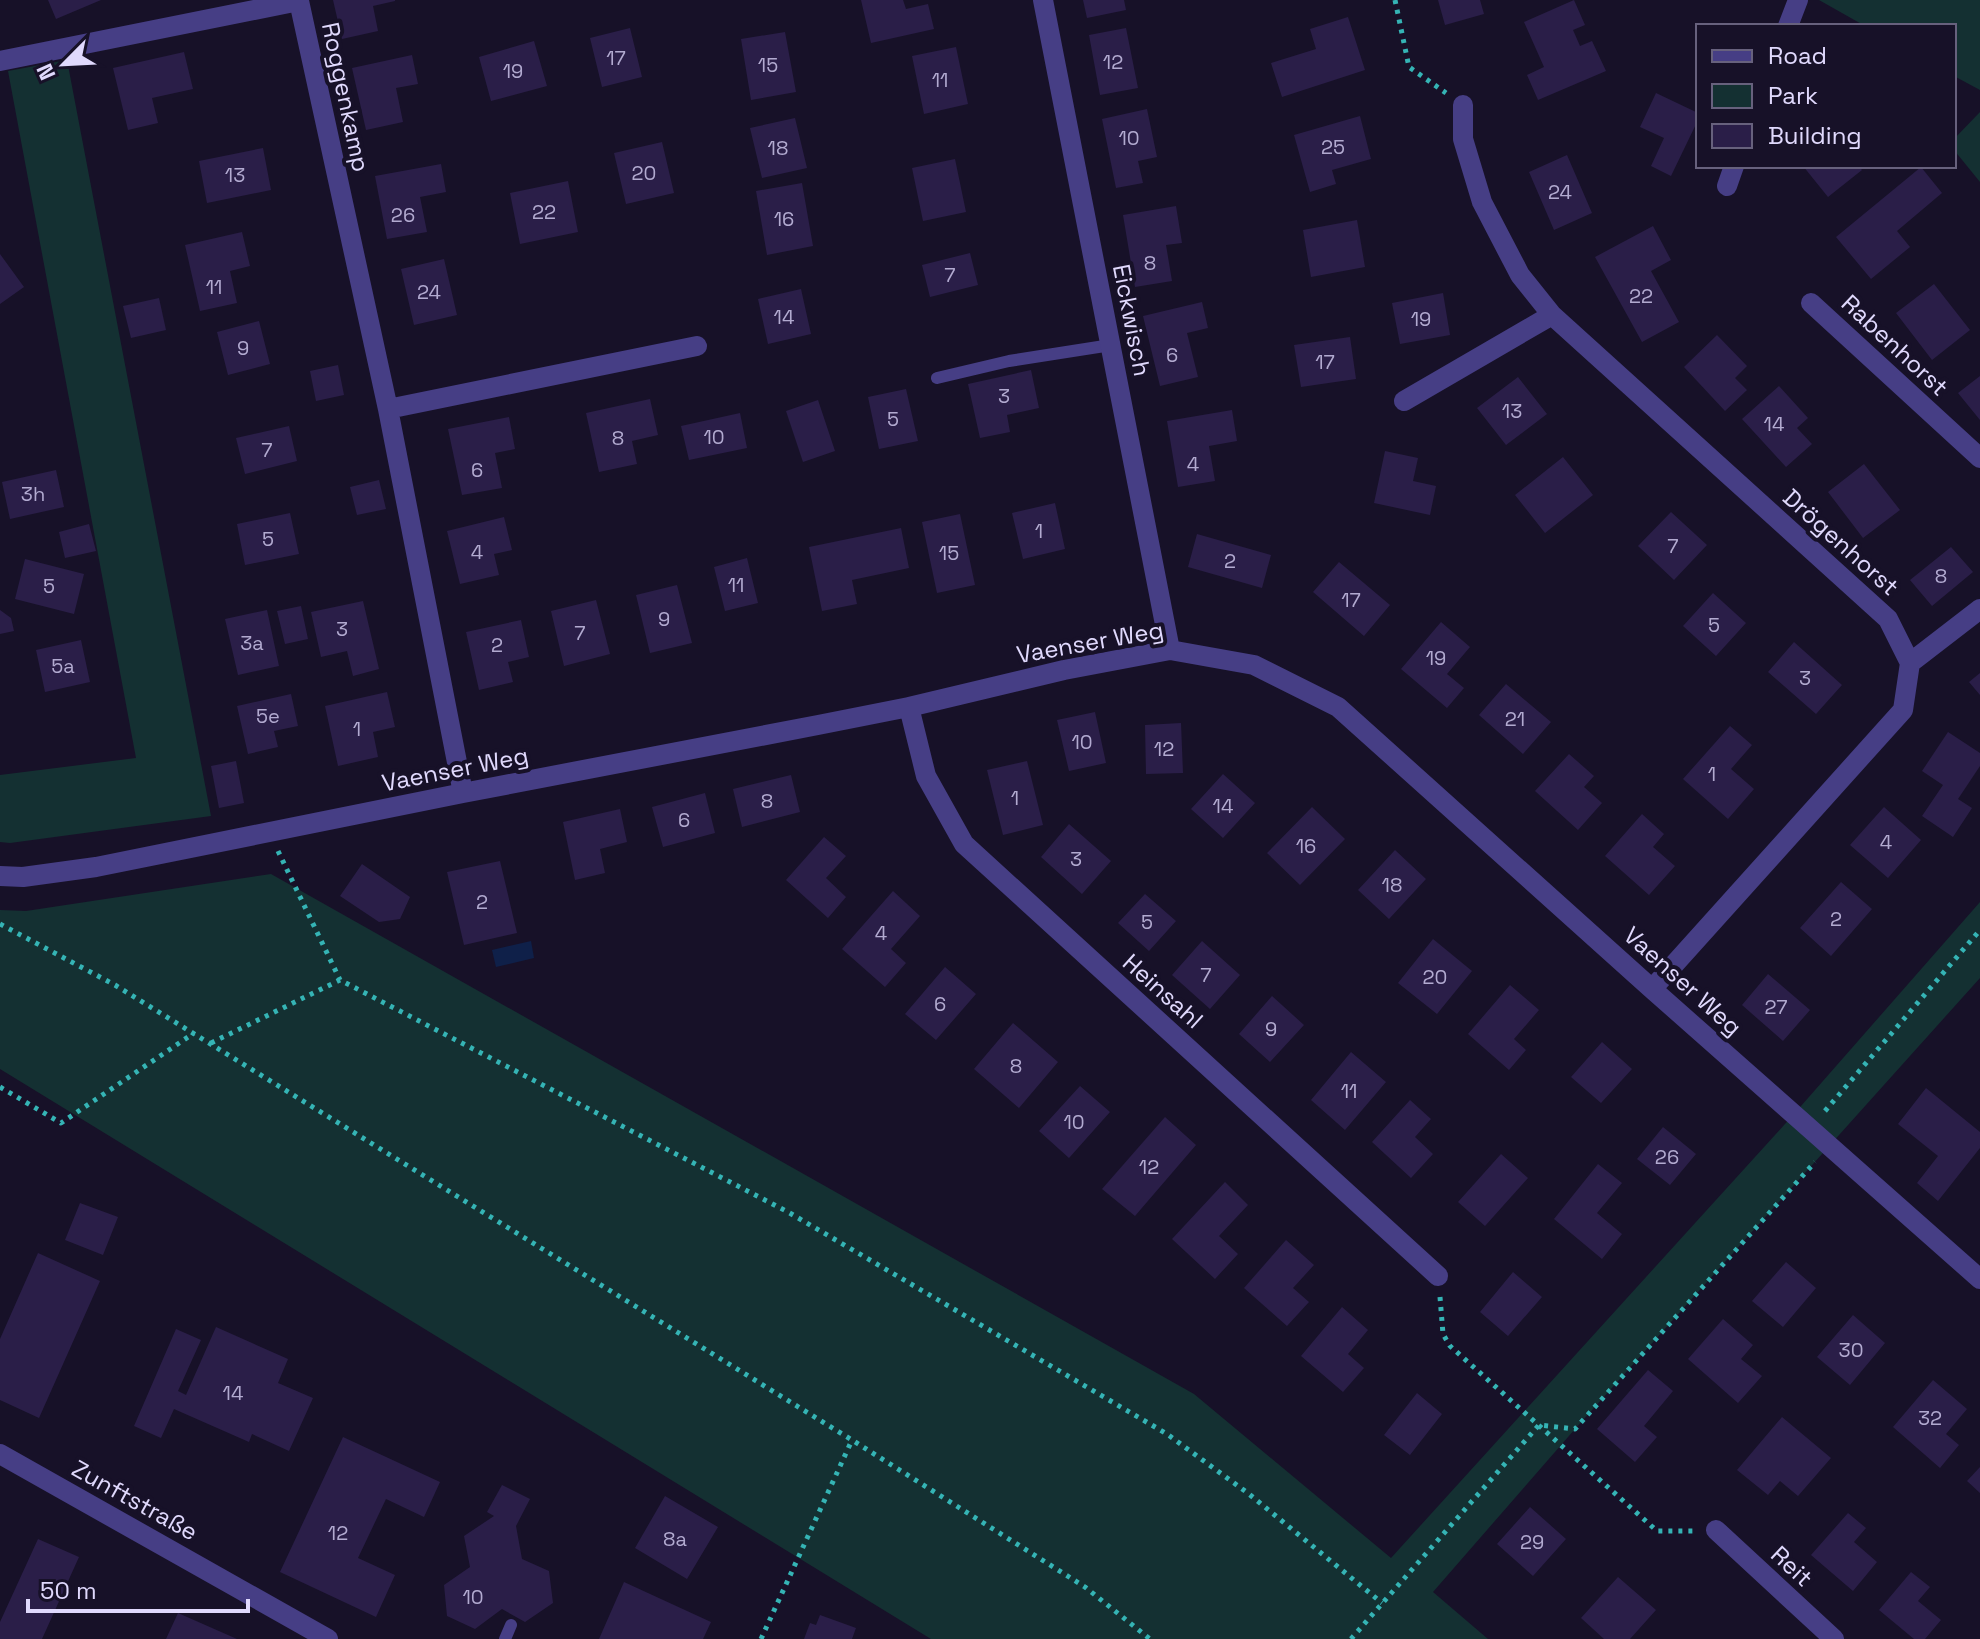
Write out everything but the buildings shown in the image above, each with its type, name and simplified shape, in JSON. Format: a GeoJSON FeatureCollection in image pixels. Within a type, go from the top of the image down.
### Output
{"type":"FeatureCollection","features":[{"type":"Feature","properties":{"kind":"street","name":"Eickwisch"},"geometry":{"type":"LineString","coordinates":[[1043,0],[1170,650]]}},
{"type":"Feature","properties":{"kind":"street"},"geometry":{"type":"LineString","coordinates":[[1789,24],[1798,0]]}},
{"type":"Feature","properties":{"kind":"street","name":"Roggenkamp"},"geometry":{"type":"LineString","coordinates":[[0,61],[299,1],[388,409],[463,793]]}},
{"type":"Feature","properties":{"kind":"street","name":"Drögenhorst"},"geometry":{"type":"LineString","coordinates":[[1463,105],[1463,139],[1482,202],[1520,275],[1552,315],[1888,619],[1910,663]]}},
{"type":"Feature","properties":{"kind":"street"},"geometry":{"type":"LineString","coordinates":[[1727,186],[1733,168]]}},
{"type":"Feature","properties":{"kind":"street","name":"Rabenhorst"},"geometry":{"type":"LineString","coordinates":[[1811,303],[1980,458]]}},
{"type":"Feature","properties":{"kind":"street"},"geometry":{"type":"LineString","coordinates":[[1404,401],[1552,315]]}},
{"type":"Feature","properties":{"kind":"street"},"geometry":{"type":"LineString","coordinates":[[388,409],[697,346]]}},
{"type":"Feature","properties":{"kind":"street"},"geometry":{"type":"LineString","coordinates":[[1652,989],[1903,710],[1910,663],[1980,609]]}},
{"type":"Feature","properties":{"kind":"street","name":"Vaenser Weg"},"geometry":{"type":"LineString","coordinates":[[0,876],[23,877],[96,867],[909,707],[1064,670],[1170,650],[1254,665],[1338,707],[1980,1279]]}},
{"type":"Feature","properties":{"kind":"street","name":"Heinsahl"},"geometry":{"type":"LineString","coordinates":[[909,707],[926,776],[964,844],[1438,1276]]}},
{"type":"Feature","properties":{"kind":"street","name":"Zunftstraße"},"geometry":{"type":"LineString","coordinates":[[0,1454],[328,1639]]}},
{"type":"Feature","properties":{"kind":"street","name":"Reit"},"geometry":{"type":"LineString","coordinates":[[1716,1530],[1834,1639]]}},
{"type":"Feature","properties":{"kind":"lane"},"geometry":{"type":"LineString","coordinates":[[937,378],[1009,361],[1111,345]]}},
{"type":"Feature","properties":{"kind":"lane"},"geometry":{"type":"LineString","coordinates":[[505,1639],[511,1625]]}},
{"type":"Feature","properties":{"kind":"path"},"geometry":{"type":"LineString","coordinates":[[1395,0],[1409,67],[1463,105]]}},
{"type":"Feature","properties":{"kind":"path"},"geometry":{"type":"LineString","coordinates":[[269,833],[340,980],[788,1212],[1167,1434],[1249,1494],[1382,1603]]}},
{"type":"Feature","properties":{"kind":"path"},"geometry":{"type":"LineString","coordinates":[[0,924],[115,985],[211,1043],[852,1440],[1085,1587],[1150,1639]]}},
{"type":"Feature","properties":{"kind":"path"},"geometry":{"type":"LineString","coordinates":[[1810,1129],[1980,930]]}},
{"type":"Feature","properties":{"kind":"path"},"geometry":{"type":"LineString","coordinates":[[211,1043],[340,980]]}},
{"type":"Feature","properties":{"kind":"path"},"geometry":{"type":"LineString","coordinates":[[0,1087],[61,1123],[194,1033]]}},
{"type":"Feature","properties":{"kind":"path"},"geometry":{"type":"LineString","coordinates":[[1539,1425],[1575,1429],[1829,1145]]}},
{"type":"Feature","properties":{"kind":"path"},"geometry":{"type":"LineString","coordinates":[[1438,1276],[1443,1334],[1450,1346],[1657,1531],[1716,1530]]}},
{"type":"Feature","properties":{"kind":"path"},"geometry":{"type":"LineString","coordinates":[[1351,1639],[1539,1425]]}},
{"type":"Feature","properties":{"kind":"path"},"geometry":{"type":"LineString","coordinates":[[761,1639],[852,1440]]}},
{"type":"Feature","properties":{"kind":"green space"},"geometry":{"type":"Polygon","coordinates":[[[1819,0],[1980,0],[1980,90],[1956,77],[1956,24],[1861,24],[1819,0]]]}},
{"type":"Feature","properties":{"kind":"green space"},"geometry":{"type":"Polygon","coordinates":[[[67,60],[211,816],[10,843],[0,842],[0,775],[136,758],[8,71],[67,60]]]}},
{"type":"Feature","properties":{"kind":"green space"},"geometry":{"type":"Polygon","coordinates":[[[1980,112],[1980,182],[1956,152],[1956,137],[1980,112]]]}},
{"type":"Feature","properties":{"kind":"green space"},"geometry":{"type":"Polygon","coordinates":[[[271,874],[1194,1394],[1391,1558],[1794,1114],[1980,902],[1980,978],[1433,1592],[1488,1639],[931,1639],[0,1069],[0,910],[26,911],[271,874]]]}},
{"type":"Feature","properties":{"kind":"water"},"geometry":{"type":"Polygon","coordinates":[[[531,941],[534,958],[496,967],[492,950],[531,941]]]}}]}
